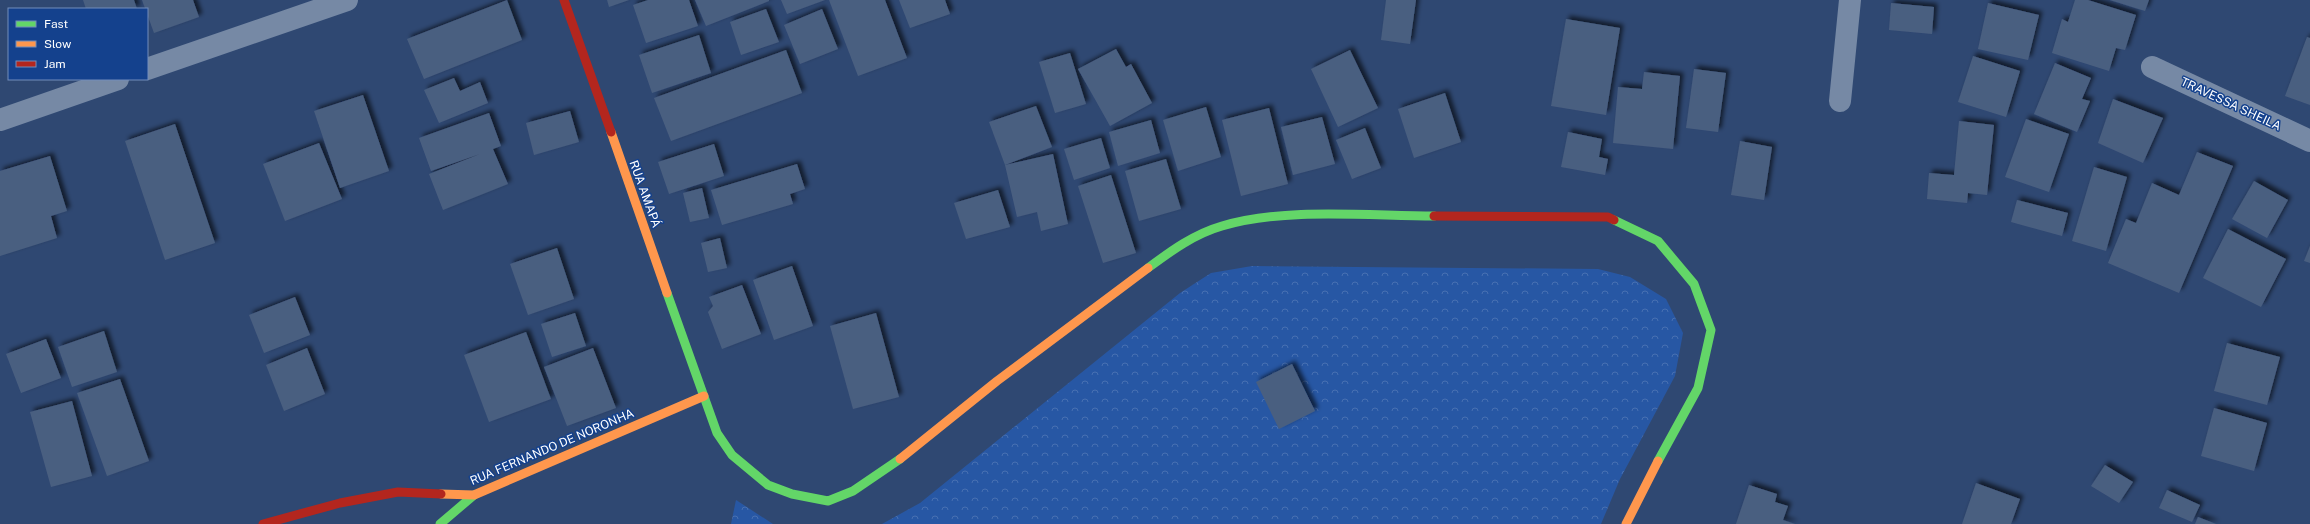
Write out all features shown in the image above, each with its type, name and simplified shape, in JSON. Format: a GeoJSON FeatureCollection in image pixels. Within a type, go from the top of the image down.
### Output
{"type":"FeatureCollection","features":[{"type":"Feature","properties":{"kind":"street"},"geometry":{"type":"LineString","coordinates":[[148,69],[347,0]]}},
{"type":"Feature","properties":{"kind":"street","name":"RUA AMAPÁ"},"geometry":{"type":"LineString","coordinates":[[564,0],[717,433],[723,445],[757,478],[785,492],[828,500],[853,491],[891,466],[941,428],[997,381],[1175,248],[1222,226],[1283,215],[1608,217],[1658,242],[1694,284],[1711,330],[1698,388],[1640,493],[1626,524]]}},
{"type":"Feature","properties":{"kind":"street"},"geometry":{"type":"LineString","coordinates":[[1840,100],[1850,0]]}},
{"type":"Feature","properties":{"kind":"street","name":"TRAVESSA SHEILA"},"geometry":{"type":"LineString","coordinates":[[2152,67],[2310,141]]}},
{"type":"Feature","properties":{"kind":"street"},"geometry":{"type":"LineString","coordinates":[[0,120],[115,80]]}},
{"type":"Feature","properties":{"kind":"street","name":"RUA FERNANDO DE NORONHA"},"geometry":{"type":"LineString","coordinates":[[263,524],[340,504],[398,492],[474,495],[704,396]]}},
{"type":"Feature","properties":{"kind":"street"},"geometry":{"type":"LineString","coordinates":[[440,524],[474,495]]}},
{"type":"Feature","properties":{"kind":"green space"},"geometry":{"type":"Polygon","coordinates":[[[1252,266],[1598,269],[1630,277],[1666,299],[1683,333],[1675,376],[1620,479],[1601,524],[882,524],[920,503],[1180,293],[1211,273],[1252,266]]]}},
{"type":"Feature","properties":{"kind":"green space"},"geometry":{"type":"Polygon","coordinates":[[[736,500],[773,524],[731,524],[736,500]]]}},
{"type":"Feature","properties":{"kind":"building"},"geometry":{"type":"Polygon","coordinates":[[[83,0],[134,0],[137,8],[86,8],[83,0]]]}},
{"type":"Feature","properties":{"kind":"building"},"geometry":{"type":"Polygon","coordinates":[[[142,0],[193,0],[199,17],[154,33],[148,16],[148,8],[145,8],[142,0]]]}},
{"type":"Feature","properties":{"kind":"building"},"geometry":{"type":"Polygon","coordinates":[[[507,0],[522,40],[424,79],[407,39],[507,0]]]}},
{"type":"Feature","properties":{"kind":"building"},"geometry":{"type":"Polygon","coordinates":[[[607,0],[629,0],[609,7],[607,0]]]}},
{"type":"Feature","properties":{"kind":"building"},"geometry":{"type":"Polygon","coordinates":[[[648,0],[689,0],[698,26],[646,43],[633,5],[648,0]]]}},
{"type":"Feature","properties":{"kind":"building"},"geometry":{"type":"Polygon","coordinates":[[[695,0],[769,0],[769,1],[706,26],[695,0]]]}},
{"type":"Feature","properties":{"kind":"building"},"geometry":{"type":"Polygon","coordinates":[[[781,0],[825,0],[787,14],[781,0]]]}},
{"type":"Feature","properties":{"kind":"building"},"geometry":{"type":"Polygon","coordinates":[[[829,0],[885,0],[907,58],[858,76],[829,0]]]}},
{"type":"Feature","properties":{"kind":"building"},"geometry":{"type":"Polygon","coordinates":[[[899,0],[945,0],[950,14],[910,28],[899,0]]]}},
{"type":"Feature","properties":{"kind":"building"},"geometry":{"type":"Polygon","coordinates":[[[1386,0],[1416,0],[1410,44],[1381,40],[1386,0]]]}},
{"type":"Feature","properties":{"kind":"building"},"geometry":{"type":"Polygon","coordinates":[[[2075,0],[2088,0],[2136,15],[2125,50],[2116,48],[2109,71],[2052,53],[2062,19],[2068,22],[2075,0]]]}},
{"type":"Feature","properties":{"kind":"building"},"geometry":{"type":"Polygon","coordinates":[[[2110,0],[2149,0],[2145,11],[2110,0]]]}},
{"type":"Feature","properties":{"kind":"building"},"geometry":{"type":"Polygon","coordinates":[[[1891,3],[1934,7],[1932,34],[1889,30],[1891,3]]]}},
{"type":"Feature","properties":{"kind":"building"},"geometry":{"type":"Polygon","coordinates":[[[1988,3],[2039,15],[2028,60],[1978,49],[1988,3]]]}},
{"type":"Feature","properties":{"kind":"building"},"geometry":{"type":"Polygon","coordinates":[[[766,9],[779,42],[741,55],[730,22],[766,9]]]}},
{"type":"Feature","properties":{"kind":"building"},"geometry":{"type":"Polygon","coordinates":[[[822,9],[838,49],[800,64],[784,25],[822,9]]]}},
{"type":"Feature","properties":{"kind":"building"},"geometry":{"type":"Polygon","coordinates":[[[1566,19],[1620,28],[1606,115],[1551,106],[1566,19]]]}},
{"type":"Feature","properties":{"kind":"building"},"geometry":{"type":"Polygon","coordinates":[[[699,35],[711,73],[652,93],[639,55],[699,35]]]}},
{"type":"Feature","properties":{"kind":"building"},"geometry":{"type":"Polygon","coordinates":[[[2307,37],[2310,38],[2310,105],[2285,96],[2307,37]]]}},
{"type":"Feature","properties":{"kind":"building"},"geometry":{"type":"Polygon","coordinates":[[[1116,49],[1126,67],[1131,64],[1152,103],[1110,126],[1078,69],[1116,49]]]}},
{"type":"Feature","properties":{"kind":"building"},"geometry":{"type":"Polygon","coordinates":[[[786,50],[802,93],[671,141],[654,98],[786,50]]]}},
{"type":"Feature","properties":{"kind":"building"},"geometry":{"type":"Polygon","coordinates":[[[1350,50],[1378,108],[1338,127],[1311,69],[1350,50]]]}},
{"type":"Feature","properties":{"kind":"building"},"geometry":{"type":"Polygon","coordinates":[[[1070,53],[1086,104],[1055,113],[1039,62],[1070,53]]]}},
{"type":"Feature","properties":{"kind":"building"},"geometry":{"type":"Polygon","coordinates":[[[1973,56],[2020,71],[2006,117],[1958,102],[1973,56]]]}},
{"type":"Feature","properties":{"kind":"building"},"geometry":{"type":"Polygon","coordinates":[[[2055,63],[2091,78],[2082,99],[2090,101],[2077,132],[2034,114],[2055,63]]]}},
{"type":"Feature","properties":{"kind":"building"},"geometry":{"type":"Polygon","coordinates":[[[1694,69],[1726,73],[1718,132],[1686,128],[1694,69]]]}},
{"type":"Feature","properties":{"kind":"building"},"geometry":{"type":"Polygon","coordinates":[[[1644,72],[1680,76],[1673,149],[1613,143],[1618,87],[1642,89],[1644,72]]]}},
{"type":"Feature","properties":{"kind":"building"},"geometry":{"type":"Polygon","coordinates":[[[454,78],[460,91],[480,82],[488,103],[439,123],[424,90],[454,78]]]}},
{"type":"Feature","properties":{"kind":"building"},"geometry":{"type":"Polygon","coordinates":[[[1445,93],[1461,142],[1414,158],[1398,109],[1445,93]]]}},
{"type":"Feature","properties":{"kind":"building"},"geometry":{"type":"Polygon","coordinates":[[[363,95],[389,171],[340,188],[314,111],[363,95]]]}},
{"type":"Feature","properties":{"kind":"building"},"geometry":{"type":"Polygon","coordinates":[[[2113,99],[2163,118],[2143,163],[2098,143],[2113,99]]]}},
{"type":"Feature","properties":{"kind":"building"},"geometry":{"type":"Polygon","coordinates":[[[1036,106],[1052,147],[1005,165],[989,122],[1036,106]]]}},
{"type":"Feature","properties":{"kind":"building"},"geometry":{"type":"Polygon","coordinates":[[[1206,107],[1221,157],[1178,171],[1163,120],[1206,107]]]}},
{"type":"Feature","properties":{"kind":"building"},"geometry":{"type":"Polygon","coordinates":[[[1269,108],[1288,184],[1241,196],[1222,120],[1269,108]]]}},
{"type":"Feature","properties":{"kind":"building"},"geometry":{"type":"Polygon","coordinates":[[[570,111],[579,142],[534,155],[526,123],[570,111]]]}},
{"type":"Feature","properties":{"kind":"building"},"geometry":{"type":"Polygon","coordinates":[[[489,113],[501,146],[493,149],[508,184],[443,210],[429,174],[480,154],[431,171],[419,138],[489,113]]]}},
{"type":"Feature","properties":{"kind":"building"},"geometry":{"type":"Polygon","coordinates":[[[1322,117],[1335,164],[1293,175],[1281,127],[1322,117]]]}},
{"type":"Feature","properties":{"kind":"building"},"geometry":{"type":"Polygon","coordinates":[[[2026,119],[2069,134],[2049,192],[2005,177],[2026,119]]]}},
{"type":"Feature","properties":{"kind":"building"},"geometry":{"type":"Polygon","coordinates":[[[1151,120],[1160,153],[1118,166],[1109,132],[1151,120]]]}},
{"type":"Feature","properties":{"kind":"building"},"geometry":{"type":"Polygon","coordinates":[[[1959,121],[1994,125],[1987,195],[1968,193],[1967,203],[1927,199],[1929,173],[1954,175],[1959,121]]]}},
{"type":"Feature","properties":{"kind":"building"},"geometry":{"type":"Polygon","coordinates":[[[175,124],[215,243],[165,260],[125,141],[175,124]]]}},
{"type":"Feature","properties":{"kind":"building"},"geometry":{"type":"Polygon","coordinates":[[[1365,128],[1381,168],[1352,179],[1336,140],[1365,128]]]}},
{"type":"Feature","properties":{"kind":"building"},"geometry":{"type":"Polygon","coordinates":[[[1568,132],[1602,139],[1599,157],[1608,159],[1605,175],[1561,167],[1568,132]]]}},
{"type":"Feature","properties":{"kind":"building"},"geometry":{"type":"Polygon","coordinates":[[[1101,138],[1110,168],[1074,180],[1064,149],[1101,138]]]}},
{"type":"Feature","properties":{"kind":"building"},"geometry":{"type":"Polygon","coordinates":[[[1740,141],[1772,147],[1764,200],[1731,195],[1740,141]]]}},
{"type":"Feature","properties":{"kind":"building"},"geometry":{"type":"Polygon","coordinates":[[[319,143],[342,199],[285,221],[263,164],[319,143]]]}},
{"type":"Feature","properties":{"kind":"building"},"geometry":{"type":"Polygon","coordinates":[[[714,144],[724,176],[669,194],[658,162],[714,144]]]}},
{"type":"Feature","properties":{"kind":"building"},"geometry":{"type":"Polygon","coordinates":[[[2197,152],[2233,166],[2179,293],[2108,263],[2126,219],[2136,223],[2152,183],[2179,195],[2197,152]]]}},
{"type":"Feature","properties":{"kind":"building"},"geometry":{"type":"Polygon","coordinates":[[[1053,154],[1068,224],[1041,231],[1037,212],[1017,217],[1005,165],[1053,154]]]}},
{"type":"Feature","properties":{"kind":"building"},"geometry":{"type":"Polygon","coordinates":[[[50,156],[67,211],[51,216],[57,238],[0,256],[0,171],[50,156]]]}},
{"type":"Feature","properties":{"kind":"building"},"geometry":{"type":"Polygon","coordinates":[[[1166,159],[1181,209],[1139,221],[1125,171],[1166,159]]]}},
{"type":"Feature","properties":{"kind":"building"},"geometry":{"type":"Polygon","coordinates":[[[797,164],[805,189],[790,194],[793,204],[722,225],[711,190],[797,164]]]}},
{"type":"Feature","properties":{"kind":"building"},"geometry":{"type":"Polygon","coordinates":[[[2094,167],[2127,177],[2106,251],[2072,241],[2094,167]]]}},
{"type":"Feature","properties":{"kind":"building"},"geometry":{"type":"Polygon","coordinates":[[[1111,175],[1136,253],[1103,263],[1078,186],[1111,175]]]}},
{"type":"Feature","properties":{"kind":"building"},"geometry":{"type":"Polygon","coordinates":[[[2254,181],[2288,200],[2267,238],[2232,219],[2254,181]]]}},
{"type":"Feature","properties":{"kind":"building"},"geometry":{"type":"Polygon","coordinates":[[[702,188],[709,218],[690,222],[683,193],[702,188]]]}},
{"type":"Feature","properties":{"kind":"building"},"geometry":{"type":"Polygon","coordinates":[[[998,190],[1010,227],[966,239],[954,203],[998,190]]]}},
{"type":"Feature","properties":{"kind":"building"},"geometry":{"type":"Polygon","coordinates":[[[2017,200],[2068,213],[2062,236],[2011,222],[2017,200]]]}},
{"type":"Feature","properties":{"kind":"building"},"geometry":{"type":"Polygon","coordinates":[[[2228,229],[2286,259],[2261,307],[2203,278],[2228,229]]]}},
{"type":"Feature","properties":{"kind":"building"},"geometry":{"type":"Polygon","coordinates":[[[720,238],[727,268],[708,272],[701,243],[720,238]]]}},
{"type":"Feature","properties":{"kind":"building"},"geometry":{"type":"Polygon","coordinates":[[[2310,246],[2310,263],[2304,261],[2310,246]]]}},
{"type":"Feature","properties":{"kind":"building"},"geometry":{"type":"Polygon","coordinates":[[[557,248],[574,299],[528,315],[510,264],[557,248]]]}},
{"type":"Feature","properties":{"kind":"building"},"geometry":{"type":"Polygon","coordinates":[[[792,266],[813,326],[774,340],[753,280],[792,266]]]}},
{"type":"Feature","properties":{"kind":"building"},"geometry":{"type":"Polygon","coordinates":[[[742,285],[761,334],[722,349],[708,312],[713,306],[709,297],[742,285]]]}},
{"type":"Feature","properties":{"kind":"building"},"geometry":{"type":"Polygon","coordinates":[[[295,297],[310,335],[264,353],[249,315],[295,297]]]}},
{"type":"Feature","properties":{"kind":"building"},"geometry":{"type":"Polygon","coordinates":[[[575,313],[586,346],[552,357],[541,324],[575,313]]]}},
{"type":"Feature","properties":{"kind":"building"},"geometry":{"type":"Polygon","coordinates":[[[876,313],[899,397],[853,409],[830,326],[876,313]]]}},
{"type":"Feature","properties":{"kind":"building"},"geometry":{"type":"Polygon","coordinates":[[[104,331],[117,372],[72,387],[58,347],[104,331]]]}},
{"type":"Feature","properties":{"kind":"building"},"geometry":{"type":"Polygon","coordinates":[[[526,332],[551,399],[489,422],[464,355],[526,332]]]}},
{"type":"Feature","properties":{"kind":"building"},"geometry":{"type":"Polygon","coordinates":[[[46,339],[61,378],[21,393],[6,354],[46,339]]]}},
{"type":"Feature","properties":{"kind":"building"},"geometry":{"type":"Polygon","coordinates":[[[2227,343],[2280,357],[2267,405],[2214,391],[2227,343]]]}},
{"type":"Feature","properties":{"kind":"building"},"geometry":{"type":"Polygon","coordinates":[[[307,348],[325,394],[284,411],[266,365],[307,348]]]}},
{"type":"Feature","properties":{"kind":"building"},"geometry":{"type":"Polygon","coordinates":[[[593,348],[616,408],[567,426],[544,367],[593,348]]]}},
{"type":"Feature","properties":{"kind":"building"},"geometry":{"type":"Polygon","coordinates":[[[1292,364],[1315,411],[1279,429],[1256,382],[1292,364]]]}},
{"type":"Feature","properties":{"kind":"building"},"geometry":{"type":"Polygon","coordinates":[[[120,379],[149,461],[107,476],[77,393],[120,379]]]}},
{"type":"Feature","properties":{"kind":"building"},"geometry":{"type":"Polygon","coordinates":[[[72,401],[92,476],[51,487],[30,412],[72,401]]]}},
{"type":"Feature","properties":{"kind":"building"},"geometry":{"type":"Polygon","coordinates":[[[2214,408],[2267,423],[2254,471],[2201,456],[2214,408]]]}},
{"type":"Feature","properties":{"kind":"building"},"geometry":{"type":"Polygon","coordinates":[[[2105,465],[2133,482],[2119,503],[2091,486],[2105,465]]]}},
{"type":"Feature","properties":{"kind":"building"},"geometry":{"type":"Polygon","coordinates":[[[1976,483],[2020,499],[2011,524],[1962,524],[1976,483]]]}},
{"type":"Feature","properties":{"kind":"building"},"geometry":{"type":"Polygon","coordinates":[[[1749,485],[1777,494],[1775,502],[1788,506],[1783,520],[1795,524],[1736,524],[1749,485]]]}},
{"type":"Feature","properties":{"kind":"building"},"geometry":{"type":"Polygon","coordinates":[[[2167,490],[2200,505],[2192,522],[2159,508],[2167,490]]]}},
{"type":"Feature","properties":{"kind":"building"},"geometry":{"type":"Polygon","coordinates":[[[2198,517],[2216,524],[2195,524],[2198,517]]]}},
{"type":"Feature","properties":{"kind":"traffic: fast"},"geometry":{"type":"LineString","coordinates":[[1148,268],[1192,238],[1212,229],[1246,220],[1299,214],[1434,216]]}},
{"type":"Feature","properties":{"kind":"traffic: fast"},"geometry":{"type":"LineString","coordinates":[[1614,220],[1658,241],[1694,284],[1711,330],[1698,388],[1658,461]]}},
{"type":"Feature","properties":{"kind":"traffic: fast"},"geometry":{"type":"LineString","coordinates":[[667,293],[717,433],[732,455],[768,485],[792,494],[828,501],[853,491],[900,459]]}},
{"type":"Feature","properties":{"kind":"traffic: fast"},"geometry":{"type":"LineString","coordinates":[[440,524],[474,495]]}},
{"type":"Feature","properties":{"kind":"traffic: slow"},"geometry":{"type":"LineString","coordinates":[[611,132],[667,293]]}},
{"type":"Feature","properties":{"kind":"traffic: slow"},"geometry":{"type":"LineString","coordinates":[[900,459],[997,381],[1148,268]]}},
{"type":"Feature","properties":{"kind":"traffic: slow"},"geometry":{"type":"LineString","coordinates":[[441,494],[474,495],[704,396]]}},
{"type":"Feature","properties":{"kind":"traffic: slow"},"geometry":{"type":"LineString","coordinates":[[1626,524],[1658,461]]}},
{"type":"Feature","properties":{"kind":"traffic: jam"},"geometry":{"type":"LineString","coordinates":[[564,0],[611,132]]}},
{"type":"Feature","properties":{"kind":"traffic: jam"},"geometry":{"type":"LineString","coordinates":[[1434,216],[1608,217],[1614,220]]}},
{"type":"Feature","properties":{"kind":"traffic: jam"},"geometry":{"type":"LineString","coordinates":[[263,524],[340,503],[398,492],[441,494]]}}]}
